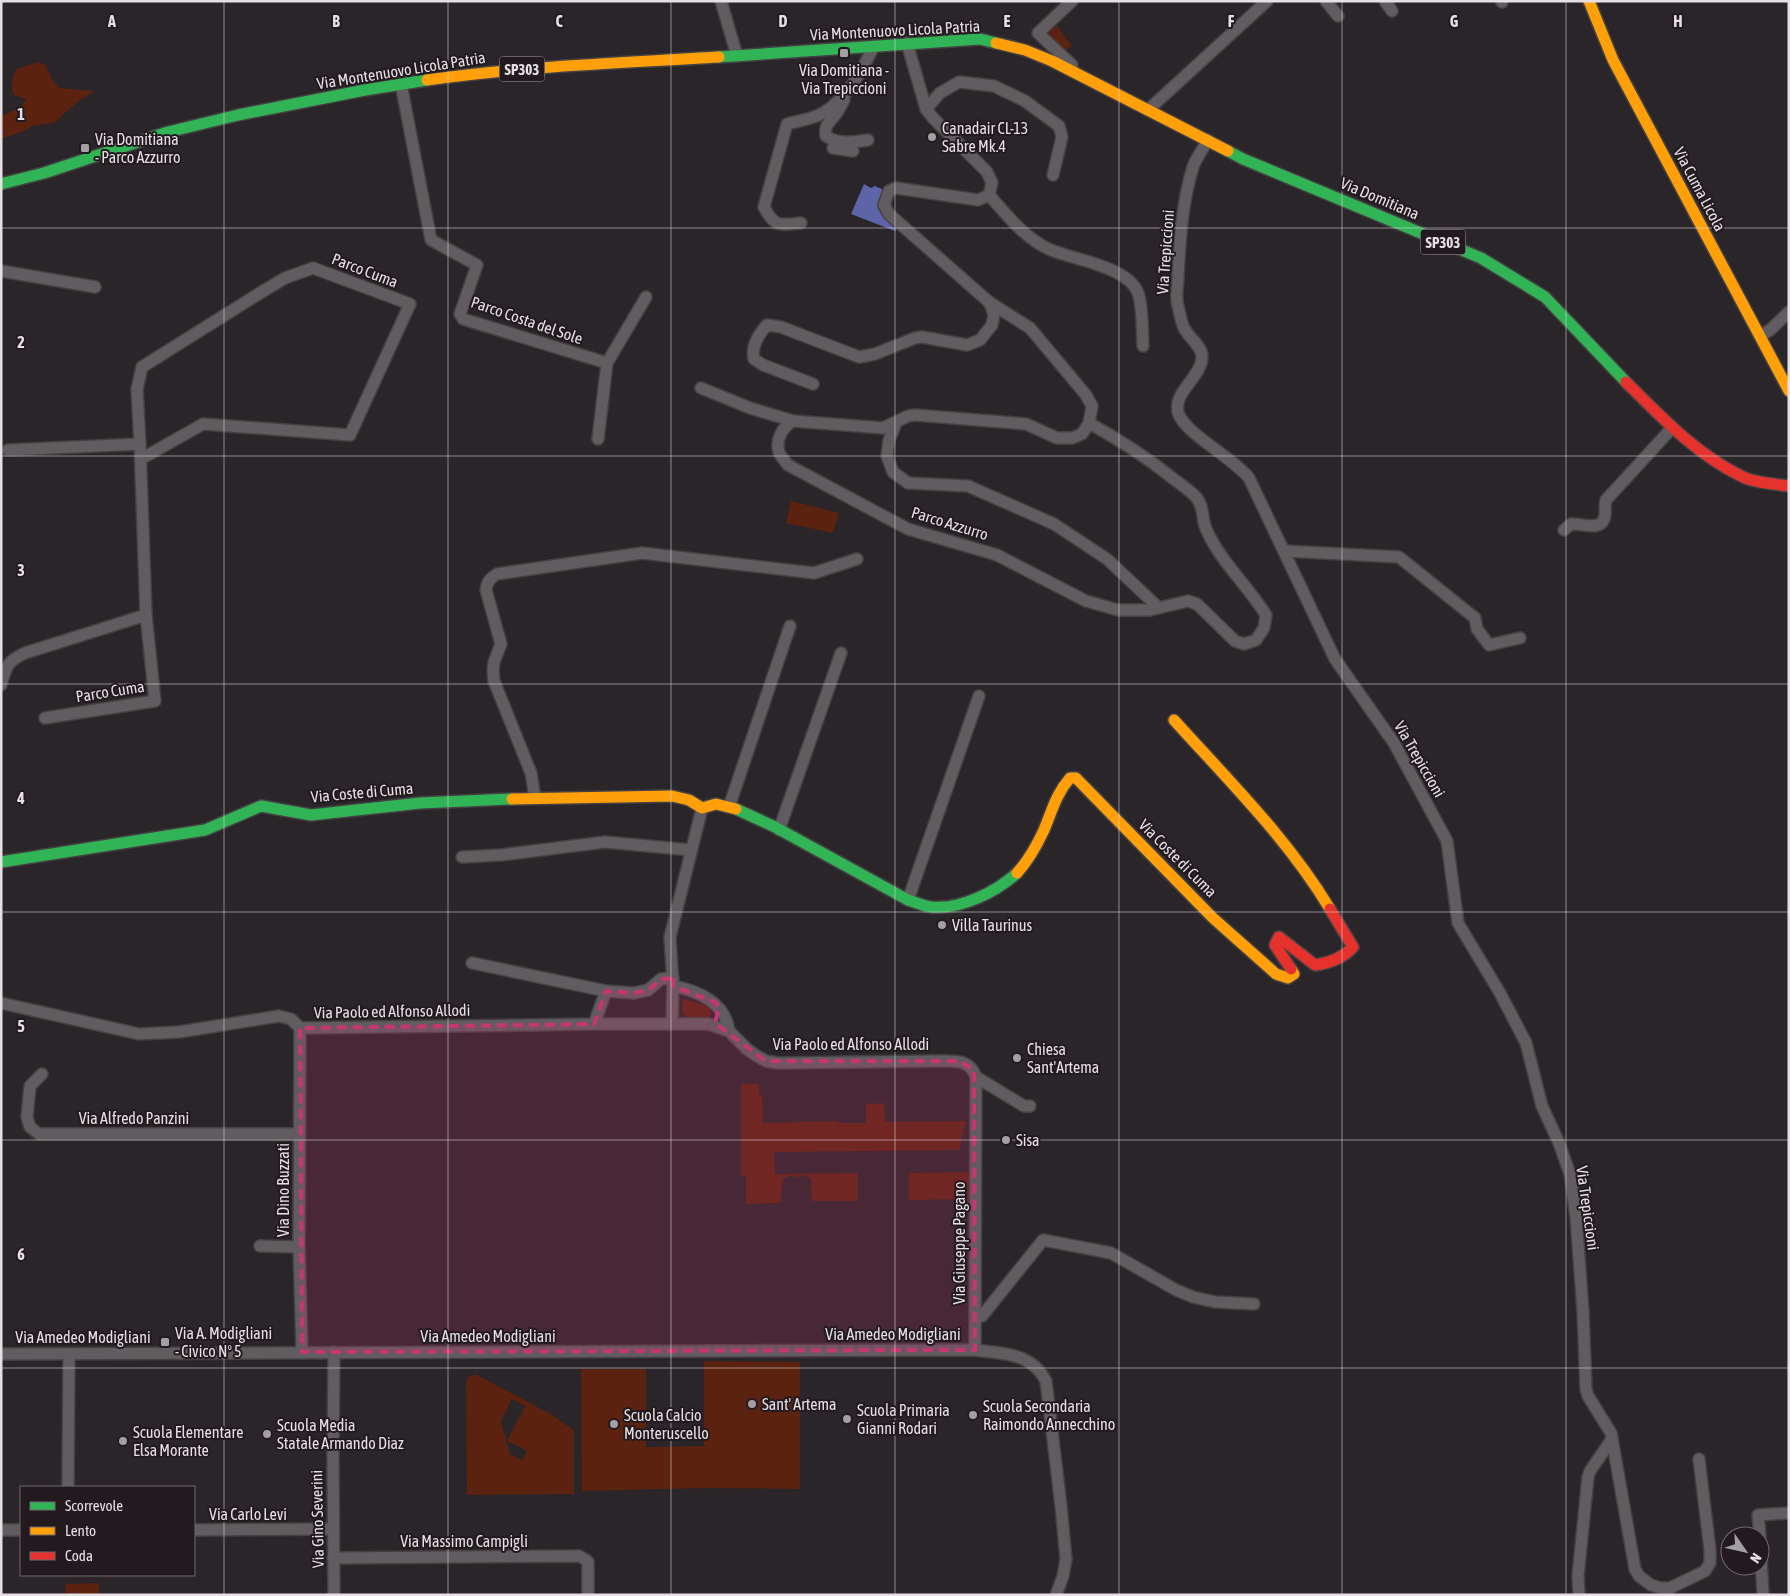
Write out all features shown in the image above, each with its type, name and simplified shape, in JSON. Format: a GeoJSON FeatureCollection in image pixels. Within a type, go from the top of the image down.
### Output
{"type":"FeatureCollection","features":[{"type":"Feature","properties":{"kind":"street"},"geometry":{"type":"LineString","coordinates":[[721,1],[736,56]]}},
{"type":"Feature","properties":{"kind":"street"},"geometry":{"type":"LineString","coordinates":[[1148,110],[1267,1]]}},
{"type":"Feature","properties":{"kind":"street"},"geometry":{"type":"LineString","coordinates":[[1326,1],[1338,16]]}},
{"type":"Feature","properties":{"kind":"street"},"geometry":{"type":"LineString","coordinates":[[1385,1],[1392,11]]}},
{"type":"Feature","properties":{"kind":"street","name":"Via Cuma Licola"},"geometry":{"type":"LineString","coordinates":[[1589,1],[1613,60],[1789,391]]}},
{"type":"Feature","properties":{"kind":"street"},"geometry":{"type":"LineString","coordinates":[[1066,3],[1038,33],[1088,80]]}},
{"type":"Feature","properties":{"kind":"street","name":"Via Montenuovo Licola Patria"},"geometry":{"type":"LineString","coordinates":[[1,184],[44,173],[168,132],[238,115],[365,90],[463,75],[980,39],[1025,50],[1052,61]]}},
{"type":"Feature","properties":{"kind":"street"},"geometry":{"type":"LineString","coordinates":[[701,388],[750,408],[793,421],[883,428],[908,416],[915,415],[1026,424],[1057,438],[1072,438],[1082,434],[1088,423],[1092,406],[1086,395],[1030,328],[989,302],[889,214],[884,205],[889,191],[896,188],[978,200],[988,195],[992,183],[987,172],[926,109],[907,44]]}},
{"type":"Feature","properties":{"kind":"street"},"geometry":{"type":"LineString","coordinates":[[801,223],[780,226],[771,220],[764,207],[786,124],[822,114],[836,104],[860,74],[874,46]]}},
{"type":"Feature","properties":{"kind":"street","name":"Via Domitiana"},"geometry":{"type":"LineString","coordinates":[[1052,61],[1243,159],[1481,258],[1546,297],[1592,348],[1672,428],[1702,452],[1745,478],[1789,486]]}},
{"type":"Feature","properties":{"kind":"street"},"geometry":{"type":"LineString","coordinates":[[926,109],[940,93],[959,82],[994,86],[1025,101],[1059,126],[1062,137],[1052,175]]}},
{"type":"Feature","properties":{"kind":"street","name":"Parco Costa del Sole"},"geometry":{"type":"LineString","coordinates":[[401,84],[432,240],[477,264],[460,314],[463,319],[607,363]]}},
{"type":"Feature","properties":{"kind":"street"},"geometry":{"type":"LineString","coordinates":[[847,90],[839,110],[827,122],[826,136],[834,141],[844,142],[868,140]]}},
{"type":"Feature","properties":{"kind":"street"},"geometry":{"type":"LineString","coordinates":[[822,114],[818,130],[822,140],[831,148],[852,151]]}},
{"type":"Feature","properties":{"kind":"street","name":"Via Trepiccioni"},"geometry":{"type":"LineString","coordinates":[[1208,140],[1194,165],[1185,201],[1177,303],[1184,329],[1198,347],[1202,357],[1200,366],[1179,400],[1177,409],[1180,418],[1193,432],[1242,469],[1249,478],[1335,659],[1394,743],[1447,841],[1458,923],[1500,993],[1526,1043],[1542,1106],[1559,1143],[1570,1174],[1576,1218],[1583,1311],[1586,1389],[1588,1396],[1611,1433],[1635,1569],[1639,1576],[1651,1585],[1670,1588],[1705,1571],[1710,1563],[1699,1459]]}},
{"type":"Feature","properties":{"kind":"street"},"geometry":{"type":"LineString","coordinates":[[988,195],[1032,240],[1050,250],[1116,272],[1129,281],[1139,295],[1143,346]]}},
{"type":"Feature","properties":{"kind":"street","name":"Parco Cuma"},"geometry":{"type":"LineString","coordinates":[[45,718],[155,700],[146,615],[137,389],[142,367],[285,278],[313,268],[410,304],[350,435],[203,424],[141,459]]}},
{"type":"Feature","properties":{"kind":"street"},"geometry":{"type":"LineString","coordinates":[[1,271],[95,287]]}},
{"type":"Feature","properties":{"kind":"street"},"geometry":{"type":"LineString","coordinates":[[598,439],[607,363],[646,297]]}},
{"type":"Feature","properties":{"kind":"street"},"geometry":{"type":"LineString","coordinates":[[813,384],[763,366],[754,360],[752,352],[760,333],[767,326],[781,327],[860,358],[915,338],[922,337],[967,345],[980,340],[992,325],[994,314],[989,302]]}},
{"type":"Feature","properties":{"kind":"street"},"geometry":{"type":"LineString","coordinates":[[1760,336],[1770,330],[1789,312]]}},
{"type":"Feature","properties":{"kind":"street","name":"Parco Azzurro"},"geometry":{"type":"LineString","coordinates":[[793,421],[784,427],[778,442],[779,453],[788,465],[908,529],[997,554],[1086,601],[1118,610],[1150,610],[1188,601],[1196,604],[1235,641],[1244,644],[1256,640],[1264,628],[1266,615],[1258,601],[1218,551],[1206,530],[1202,507],[1196,496],[1145,456],[1124,442],[1088,423]]}},
{"type":"Feature","properties":{"kind":"street","name":"Parco Azzurro"},"geometry":{"type":"LineString","coordinates":[[896,423],[889,440],[887,456],[893,472],[908,482],[968,486],[1054,524],[1107,559],[1159,608]]}},
{"type":"Feature","properties":{"kind":"street"},"geometry":{"type":"LineString","coordinates":[[1564,530],[1571,524],[1595,527],[1602,522],[1605,514],[1606,500],[1672,428]]}},
{"type":"Feature","properties":{"kind":"street"},"geometry":{"type":"LineString","coordinates":[[8,450],[140,444]]}},
{"type":"Feature","properties":{"kind":"street"},"geometry":{"type":"LineString","coordinates":[[1284,552],[1399,557],[1475,618],[1478,628],[1489,644],[1520,638]]}},
{"type":"Feature","properties":{"kind":"street"},"geometry":{"type":"LineString","coordinates":[[535,798],[531,773],[494,681],[494,662],[501,644],[486,590],[486,585],[492,577],[497,574],[642,553],[814,573],[857,559]]}},
{"type":"Feature","properties":{"kind":"street"},"geometry":{"type":"LineString","coordinates":[[1,685],[7,666],[13,658],[19,655],[146,615]]}},
{"type":"Feature","properties":{"kind":"street"},"geometry":{"type":"LineString","coordinates":[[729,807],[790,626]]}},
{"type":"Feature","properties":{"kind":"street"},"geometry":{"type":"LineString","coordinates":[[779,830],[841,653]]}},
{"type":"Feature","properties":{"kind":"street"},"geometry":{"type":"LineString","coordinates":[[908,900],[979,696]]}},
{"type":"Feature","properties":{"kind":"street","name":"Via Coste di Cuma"},"geometry":{"type":"LineString","coordinates":[[1,862],[205,830],[261,806],[311,815],[420,803],[535,798],[672,796],[689,800],[702,808],[716,804],[729,807],[779,830],[908,900],[930,907],[948,906],[968,902],[1011,879],[1023,866],[1041,837],[1060,787],[1070,778],[1076,778],[1214,918],[1276,974],[1288,978],[1294,974],[1275,945],[1279,938],[1315,965],[1348,954],[1352,947],[1320,892],[1282,841],[1174,720]]}},
{"type":"Feature","properties":{"kind":"street"},"geometry":{"type":"LineString","coordinates":[[667,1023],[673,982],[670,937],[702,808]]}},
{"type":"Feature","properties":{"kind":"street"},"geometry":{"type":"LineString","coordinates":[[462,857],[501,855],[605,842],[691,850]]}},
{"type":"Feature","properties":{"kind":"street"},"geometry":{"type":"LineString","coordinates":[[472,963],[606,990],[634,993],[648,990],[661,979],[673,982],[708,998],[719,1007],[717,1017],[708,1024]]}},
{"type":"Feature","properties":{"kind":"street"},"geometry":{"type":"LineString","coordinates":[[594,1024],[606,990]]}},
{"type":"Feature","properties":{"kind":"street","name":"Via Paolo ed Alfonso Allodi"},"geometry":{"type":"LineString","coordinates":[[1,1002],[139,1034],[179,1032],[280,1016],[291,1019],[300,1028],[667,1023],[708,1024],[730,1031]]}},
{"type":"Feature","properties":{"kind":"street","name":"Via Paolo ed Alfonso Allodi"},"geometry":{"type":"LineString","coordinates":[[719,1007],[730,1031],[747,1049],[766,1061],[778,1063],[960,1061],[974,1070],[976,1077],[1024,1106],[1030,1106]]}},
{"type":"Feature","properties":{"kind":"street","name":"Via Dino Buzzati"},"geometry":{"type":"LineString","coordinates":[[300,1028],[299,1246],[302,1352]]}},
{"type":"Feature","properties":{"kind":"street","name":"Via Alfredo Panzini"},"geometry":{"type":"LineString","coordinates":[[42,1074],[30,1086],[27,1117],[30,1127],[39,1134],[299,1134]]}},
{"type":"Feature","properties":{"kind":"street","name":"Via Giuseppe Pagano"},"geometry":{"type":"LineString","coordinates":[[975,1350],[976,1077]]}},
{"type":"Feature","properties":{"kind":"street"},"geometry":{"type":"LineString","coordinates":[[975,1316],[982,1316],[1043,1240],[1111,1253],[1180,1292],[1193,1297],[1215,1302],[1254,1304]]}},
{"type":"Feature","properties":{"kind":"street"},"geometry":{"type":"LineString","coordinates":[[260,1246],[299,1246]]}},
{"type":"Feature","properties":{"kind":"street"},"geometry":{"type":"LineString","coordinates":[[975,1350],[1011,1355],[1024,1359],[1036,1366],[1046,1381],[1062,1506],[1066,1559],[1063,1576],[1056,1595]]}},
{"type":"Feature","properties":{"kind":"street","name":"Via Amedeo Modigliani"},"geometry":{"type":"LineString","coordinates":[[1,1354],[975,1350]]}},
{"type":"Feature","properties":{"kind":"street","name":"Via Gino Severini"},"geometry":{"type":"LineString","coordinates":[[334,1352],[334,1595]]}},
{"type":"Feature","properties":{"kind":"street"},"geometry":{"type":"LineString","coordinates":[[68,1486],[69,1354]]}},
{"type":"Feature","properties":{"kind":"street"},"geometry":{"type":"LineString","coordinates":[[1579,1595],[1578,1576],[1588,1476],[1612,1439]]}},
{"type":"Feature","properties":{"kind":"street"},"geometry":{"type":"LineString","coordinates":[[1759,1526],[1758,1515],[1789,1513]]}},
{"type":"Feature","properties":{"kind":"street","name":"Via Carlo Levi"},"geometry":{"type":"LineString","coordinates":[[195,1530],[333,1529]]}},
{"type":"Feature","properties":{"kind":"street"},"geometry":{"type":"LineString","coordinates":[[1,1530],[20,1530]]}},
{"type":"Feature","properties":{"kind":"street","name":"Via Massimo Campigli"},"geometry":{"type":"LineString","coordinates":[[334,1558],[579,1556],[586,1560],[588,1566],[588,1595]]}},
{"type":"Feature","properties":{"kind":"street"},"geometry":{"type":"LineString","coordinates":[[1762,1576],[1763,1595]]}},
{"type":"Feature","properties":{"kind":"highlighted area"},"geometry":{"type":"Polygon","coordinates":[[[673,978],[673,986],[715,1002],[719,1007],[715,1023],[766,1061],[960,1061],[974,1070],[975,1350],[302,1352],[300,1028],[594,1024],[606,991],[634,993],[648,990],[661,979],[673,978]]]}},
{"type":"Feature","properties":{"kind":"shaded area"},"geometry":{"type":"Polygon","coordinates":[[[1054,22],[1072,46],[1064,51],[1047,34],[1054,22]]]}},
{"type":"Feature","properties":{"kind":"shaded area"},"geometry":{"type":"Polygon","coordinates":[[[38,62],[46,65],[52,80],[60,88],[95,91],[80,100],[54,123],[31,126],[27,130],[1,139],[1,116],[19,108],[26,99],[16,96],[12,92],[12,80],[16,69],[38,62]]]}},
{"type":"Feature","properties":{"kind":"shaded area"},"geometry":{"type":"Polygon","coordinates":[[[791,501],[839,513],[833,533],[786,523],[791,501]]]}},
{"type":"Feature","properties":{"kind":"shaded area"},"geometry":{"type":"Polygon","coordinates":[[[685,999],[709,1007],[711,1015],[707,1018],[685,1017],[682,1011],[682,1002],[685,999]]]}},
{"type":"Feature","properties":{"kind":"shaded area"},"geometry":{"type":"Polygon","coordinates":[[[741,1084],[759,1084],[759,1094],[762,1095],[763,1123],[838,1121],[838,1123],[866,1123],[866,1104],[884,1103],[885,1122],[966,1121],[959,1150],[774,1152],[775,1174],[858,1173],[858,1201],[812,1201],[811,1179],[801,1175],[800,1177],[789,1176],[783,1179],[780,1203],[746,1204],[746,1176],[741,1176],[741,1084]]]}},
{"type":"Feature","properties":{"kind":"shaded area"},"geometry":{"type":"Polygon","coordinates":[[[969,1172],[969,1203],[962,1203],[962,1199],[909,1200],[909,1173],[969,1172]]]}},
{"type":"Feature","properties":{"kind":"shaded area"},"geometry":{"type":"Polygon","coordinates":[[[704,1361],[800,1362],[800,1489],[705,1488],[582,1491],[581,1369],[646,1369],[646,1447],[704,1446],[704,1361]]]}},
{"type":"Feature","properties":{"kind":"shaded area"},"geometry":{"type":"Polygon","coordinates":[[[475,1374],[549,1413],[574,1430],[574,1494],[467,1495],[466,1382],[469,1377],[475,1374]],[[512,1399],[501,1421],[510,1454],[522,1460],[527,1451],[507,1441],[525,1406],[512,1399]]]}},
{"type":"Feature","properties":{"kind":"shaded area"},"geometry":{"type":"Polygon","coordinates":[[[99,1583],[99,1595],[66,1595],[65,1584],[99,1583]]]}},
{"type":"Feature","properties":{"kind":"water"},"geometry":{"type":"Polygon","coordinates":[[[864,184],[871,188],[875,186],[886,191],[879,208],[883,216],[898,228],[895,231],[851,214],[864,184]]]}},
{"type":"Feature","properties":{"kind":"traffic: fast"},"geometry":{"type":"LineString","coordinates":[[719,57],[980,39],[996,43]]}},
{"type":"Feature","properties":{"kind":"traffic: fast"},"geometry":{"type":"LineString","coordinates":[[1,184],[44,173],[168,132],[238,115],[427,80]]}},
{"type":"Feature","properties":{"kind":"traffic: fast"},"geometry":{"type":"LineString","coordinates":[[1228,151],[1243,159],[1481,258],[1545,297],[1626,382]]}},
{"type":"Feature","properties":{"kind":"traffic: fast"},"geometry":{"type":"LineString","coordinates":[[1,862],[205,830],[261,806],[311,815],[420,803],[512,799]]}},
{"type":"Feature","properties":{"kind":"traffic: fast"},"geometry":{"type":"LineString","coordinates":[[736,809],[775,827],[908,900],[928,906],[942,907],[965,903],[999,887],[1017,873]]}},
{"type":"Feature","properties":{"kind":"traffic: slow"},"geometry":{"type":"LineString","coordinates":[[1589,1],[1613,60],[1789,391]]}},
{"type":"Feature","properties":{"kind":"traffic: slow"},"geometry":{"type":"LineString","coordinates":[[996,43],[1025,50],[1052,61],[1228,151]]}},
{"type":"Feature","properties":{"kind":"traffic: slow"},"geometry":{"type":"LineString","coordinates":[[427,80],[536,68],[719,57]]}},
{"type":"Feature","properties":{"kind":"traffic: slow"},"geometry":{"type":"LineString","coordinates":[[1174,720],[1277,835],[1330,909]]}},
{"type":"Feature","properties":{"kind":"traffic: slow"},"geometry":{"type":"LineString","coordinates":[[1017,873],[1039,841],[1061,790],[1070,778],[1076,778],[1213,918],[1276,974],[1288,978],[1294,974],[1291,969]]}},
{"type":"Feature","properties":{"kind":"traffic: slow"},"geometry":{"type":"LineString","coordinates":[[512,799],[672,796],[689,800],[702,808],[716,804],[736,809]]}},
{"type":"Feature","properties":{"kind":"traffic: jam"},"geometry":{"type":"LineString","coordinates":[[1626,382],[1681,435],[1710,458],[1753,481],[1789,486]]}},
{"type":"Feature","properties":{"kind":"traffic: jam"},"geometry":{"type":"LineString","coordinates":[[1291,969],[1275,945],[1279,937],[1315,965],[1336,959],[1353,947],[1330,909]]}},
{"type":"Feature","properties":{"kind":"place","name":"Via Domitiana - Via Trepiccioni"},"geometry":{"type":"Point","coordinates":[844,53]}},
{"type":"Feature","properties":{"kind":"place","name":"Canadair CL-13 Sabre Mk.4"},"geometry":{"type":"Point","coordinates":[932,137]}},
{"type":"Feature","properties":{"kind":"place","name":"Via Domitiana - Parco Azzurro"},"geometry":{"type":"Point","coordinates":[85,148]}},
{"type":"Feature","properties":{"kind":"place","name":"Villa Taurinus"},"geometry":{"type":"Point","coordinates":[942,925]}},
{"type":"Feature","properties":{"kind":"place","name":"Chiesa Sant'Artema"},"geometry":{"type":"Point","coordinates":[1017,1058]}},
{"type":"Feature","properties":{"kind":"place","name":"Sisa"},"geometry":{"type":"Point","coordinates":[1006,1140]}},
{"type":"Feature","properties":{"kind":"place","name":"Via A. Modigliani - Civico N° 5"},"geometry":{"type":"Point","coordinates":[165,1342]}},
{"type":"Feature","properties":{"kind":"place","name":"Sant' Artema"},"geometry":{"type":"Point","coordinates":[752,1404]}},
{"type":"Feature","properties":{"kind":"place","name":"Scuola Secondaria Raimondo Annecchino"},"geometry":{"type":"Point","coordinates":[973,1415]}},
{"type":"Feature","properties":{"kind":"place","name":"Scuola Primaria Gianni Rodari"},"geometry":{"type":"Point","coordinates":[847,1419]}},
{"type":"Feature","properties":{"kind":"place","name":"Scuola Calcio Monteruscello"},"geometry":{"type":"Point","coordinates":[614,1424]}},
{"type":"Feature","properties":{"kind":"place","name":"Scuola Media Statale Armando Diaz"},"geometry":{"type":"Point","coordinates":[267,1434]}},
{"type":"Feature","properties":{"kind":"place","name":"Scuola Elementare Elsa Morante"},"geometry":{"type":"Point","coordinates":[123,1441]}}]}
